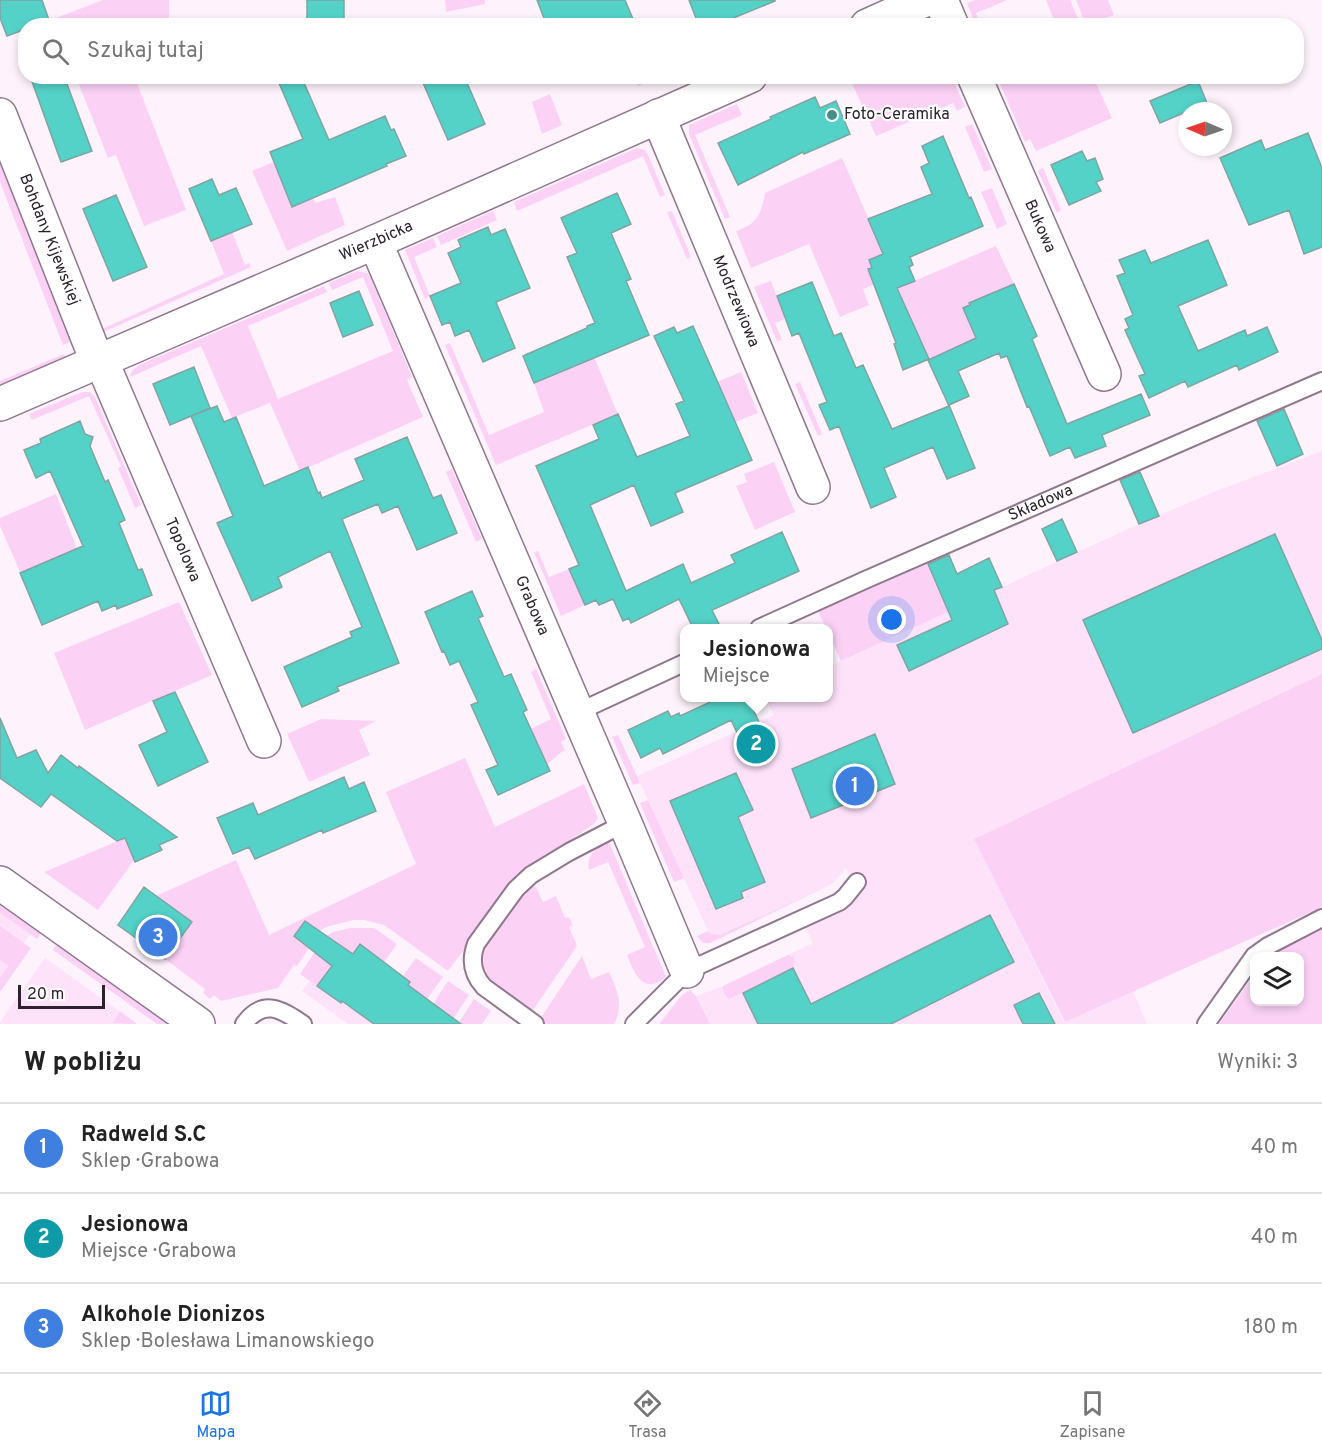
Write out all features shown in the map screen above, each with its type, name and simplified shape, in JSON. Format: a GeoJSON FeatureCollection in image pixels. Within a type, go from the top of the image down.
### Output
{"type":"FeatureCollection","features":[{"type":"Feature","properties":{"kind":"street"},"geometry":{"type":"LineString","coordinates":[[885,18],[925,0]]}},
{"type":"Feature","properties":{"kind":"street"},"geometry":{"type":"LineString","coordinates":[[941,0],[949,18]]}},
{"type":"Feature","properties":{"kind":"street","name":"Wierzbicka"},"geometry":{"type":"LineString","coordinates":[[0,404],[375,242],[732,84]]}},
{"type":"Feature","properties":{"kind":"street","name":"Bukowa"},"geometry":{"type":"LineString","coordinates":[[977,84],[1104,374]]}},
{"type":"Feature","properties":{"kind":"street","name":"Bohdany Kijewskiej"},"geometry":{"type":"LineString","coordinates":[[0,115],[93,351],[100,361]]}},
{"type":"Feature","properties":{"kind":"street","name":"Modrzewiowa"},"geometry":{"type":"LineString","coordinates":[[658,116],[813,487]]}},
{"type":"Feature","properties":{"kind":"street","name":"Grabowa"},"geometry":{"type":"LineString","coordinates":[[375,242],[687,971]]}},
{"type":"Feature","properties":{"kind":"street","name":"Topolowa"},"geometry":{"type":"LineString","coordinates":[[100,361],[264,741]]}},
{"type":"Feature","properties":{"kind":"street"},"geometry":{"type":"LineString","coordinates":[[0,883],[198,1024]]}},
{"type":"Feature","properties":{"kind":"lane","name":"Składowa"},"geometry":{"type":"LineString","coordinates":[[768,624],[1322,381]]}},
{"type":"Feature","properties":{"kind":"lane"},"geometry":{"type":"LineString","coordinates":[[576,713],[680,665]]}},
{"type":"Feature","properties":{"kind":"lane"},"geometry":{"type":"LineString","coordinates":[[535,1024],[484,987],[478,980],[474,973],[473,963],[476,944],[516,889],[531,875],[625,823]]}},
{"type":"Feature","properties":{"kind":"lane"},"geometry":{"type":"LineString","coordinates":[[634,1024],[687,971],[839,902],[857,882]]}},
{"type":"Feature","properties":{"kind":"lane"},"geometry":{"type":"LineString","coordinates":[[1206,1024],[1254,956],[1268,946],[1322,918]]}},
{"type":"Feature","properties":{"kind":"lane"},"geometry":{"type":"LineString","coordinates":[[244,1024],[255,1012],[268,1008],[284,1011],[303,1024]]}},
{"type":"Feature","properties":{"kind":"shaded area"},"geometry":{"type":"Polygon","coordinates":[[[103,0],[169,0],[169,18],[56,18],[103,0]]]}},
{"type":"Feature","properties":{"kind":"shaded area"},"geometry":{"type":"Polygon","coordinates":[[[445,0],[485,0],[485,4],[446,12],[445,0]]]}},
{"type":"Feature","properties":{"kind":"shaded area"},"geometry":{"type":"Polygon","coordinates":[[[975,0],[1007,0],[976,13],[978,18],[973,18],[967,3],[975,0]]]}},
{"type":"Feature","properties":{"kind":"shaded area"},"geometry":{"type":"Polygon","coordinates":[[[1046,0],[1070,0],[1078,18],[1053,18],[1046,0]]]}},
{"type":"Feature","properties":{"kind":"shaded area"},"geometry":{"type":"Polygon","coordinates":[[[1076,0],[1108,0],[1114,15],[1106,18],[1083,18],[1076,0]]]}},
{"type":"Feature","properties":{"kind":"shaded area"},"geometry":{"type":"Polygon","coordinates":[[[79,84],[137,84],[186,210],[144,226],[116,155],[108,158],[79,84]]]}},
{"type":"Feature","properties":{"kind":"shaded area"},"geometry":{"type":"Polygon","coordinates":[[[852,84],[955,84],[965,107],[957,111],[953,103],[876,136],[852,84]]]}},
{"type":"Feature","properties":{"kind":"shaded area"},"geometry":{"type":"Polygon","coordinates":[[[1000,84],[1096,84],[1112,118],[1036,151],[1030,139],[1025,142],[1000,84]]]}},
{"type":"Feature","properties":{"kind":"shaded area"},"geometry":{"type":"Polygon","coordinates":[[[550,94],[562,125],[542,134],[532,102],[550,94]]]}},
{"type":"Feature","properties":{"kind":"shaded area"},"geometry":{"type":"Polygon","coordinates":[[[737,104],[742,115],[695,135],[730,217],[725,219],[689,134],[689,125],[737,104]]]}},
{"type":"Feature","properties":{"kind":"shaded area"},"geometry":{"type":"Polygon","coordinates":[[[972,124],[992,169],[984,172],[965,127],[972,124]]]}},
{"type":"Feature","properties":{"kind":"shaded area"},"geometry":{"type":"Polygon","coordinates":[[[0,145],[76,339],[63,345],[0,182],[0,145]]]}},
{"type":"Feature","properties":{"kind":"shaded area"},"geometry":{"type":"Polygon","coordinates":[[[637,148],[645,150],[648,155],[665,195],[660,197],[643,156],[517,211],[514,202],[637,148]]]}},
{"type":"Feature","properties":{"kind":"shaded area"},"geometry":{"type":"Polygon","coordinates":[[[842,158],[884,254],[878,283],[863,289],[869,305],[840,317],[809,244],[751,268],[736,231],[754,221],[762,207],[765,193],[842,158]]]}},
{"type":"Feature","properties":{"kind":"shaded area"},"geometry":{"type":"Polygon","coordinates":[[[274,162],[292,206],[313,198],[315,203],[335,197],[345,225],[287,251],[252,171],[274,162]]]}},
{"type":"Feature","properties":{"kind":"shaded area"},"geometry":{"type":"Polygon","coordinates":[[[1043,168],[1061,210],[1057,213],[1038,171],[1043,168]]]}},
{"type":"Feature","properties":{"kind":"shaded area"},"geometry":{"type":"Polygon","coordinates":[[[992,188],[1007,224],[997,229],[981,192],[992,188]]]}},
{"type":"Feature","properties":{"kind":"shaded area"},"geometry":{"type":"Polygon","coordinates":[[[493,211],[497,220],[441,245],[437,236],[493,211]]]}},
{"type":"Feature","properties":{"kind":"shaded area"},"geometry":{"type":"Polygon","coordinates":[[[672,211],[691,257],[687,259],[667,212],[672,211]]]}},
{"type":"Feature","properties":{"kind":"shaded area"},"geometry":{"type":"Polygon","coordinates":[[[232,232],[245,265],[249,263],[251,267],[103,332],[102,329],[224,274],[211,241],[232,232]]]}},
{"type":"Feature","properties":{"kind":"shaded area"},"geometry":{"type":"Polygon","coordinates":[[[433,238],[437,247],[414,257],[430,296],[425,299],[405,250],[433,238]]]}},
{"type":"Feature","properties":{"kind":"shaded area"},"geometry":{"type":"Polygon","coordinates":[[[996,246],[1014,284],[969,303],[970,305],[963,308],[971,327],[988,320],[993,332],[929,359],[898,288],[996,246]]]}},
{"type":"Feature","properties":{"kind":"shaded area"},"geometry":{"type":"Polygon","coordinates":[[[357,271],[370,276],[412,377],[407,380],[423,417],[300,471],[270,403],[232,418],[201,346],[130,377],[132,371],[139,365],[324,286],[327,292],[248,326],[278,399],[393,351],[363,277],[332,290],[329,283],[357,271]]]}},
{"type":"Feature","properties":{"kind":"shaded area"},"geometry":{"type":"Polygon","coordinates":[[[771,281],[785,319],[775,323],[782,340],[777,341],[754,287],[771,281]]]}},
{"type":"Feature","properties":{"kind":"shaded area"},"geometry":{"type":"Polygon","coordinates":[[[450,343],[489,435],[544,412],[534,383],[560,372],[589,345],[618,414],[496,465],[445,345],[450,343]]]}},
{"type":"Feature","properties":{"kind":"shaded area"},"geometry":{"type":"Polygon","coordinates":[[[64,354],[66,359],[0,387],[0,381],[64,354]]]}},
{"type":"Feature","properties":{"kind":"shaded area"},"geometry":{"type":"Polygon","coordinates":[[[741,372],[758,413],[735,422],[717,382],[741,372]]]}},
{"type":"Feature","properties":{"kind":"shaded area"},"geometry":{"type":"Polygon","coordinates":[[[800,382],[822,434],[818,436],[795,384],[800,382]]]}},
{"type":"Feature","properties":{"kind":"shaded area"},"geometry":{"type":"Polygon","coordinates":[[[82,392],[90,392],[95,397],[141,505],[135,508],[118,468],[121,466],[89,396],[32,420],[29,414],[82,392]]]}},
{"type":"Feature","properties":{"kind":"shaded area"},"geometry":{"type":"Polygon","coordinates":[[[1322,451],[1322,674],[974,839],[1064,1022],[1133,991],[1147,1024],[710,1024],[696,996],[723,986],[813,943],[804,925],[862,887],[846,868],[832,884],[720,935],[709,933],[637,776],[774,715],[767,702],[833,702],[833,665],[1211,493],[1322,451]]]}},
{"type":"Feature","properties":{"kind":"shaded area"},"geometry":{"type":"Polygon","coordinates":[[[774,462],[795,512],[755,530],[736,486],[747,482],[744,474],[774,462]]]}},
{"type":"Feature","properties":{"kind":"shaded area"},"geometry":{"type":"Polygon","coordinates":[[[452,469],[482,539],[476,542],[446,472],[452,469]]]}},
{"type":"Feature","properties":{"kind":"shaded area"},"geometry":{"type":"Polygon","coordinates":[[[56,494],[77,549],[20,572],[0,526],[0,518],[56,494]]]}},
{"type":"Feature","properties":{"kind":"shaded area"},"geometry":{"type":"Polygon","coordinates":[[[538,551],[549,577],[569,569],[585,605],[561,616],[534,552],[538,551]]]}},
{"type":"Feature","properties":{"kind":"shaded area"},"geometry":{"type":"Polygon","coordinates":[[[928,564],[948,612],[841,661],[833,644],[833,624],[824,624],[817,610],[928,564]]]}},
{"type":"Feature","properties":{"kind":"shaded area"},"geometry":{"type":"Polygon","coordinates":[[[179,602],[212,675],[85,730],[54,653],[179,602]]]}},
{"type":"Feature","properties":{"kind":"shaded area"},"geometry":{"type":"Polygon","coordinates":[[[536,669],[566,739],[561,742],[565,750],[547,764],[531,729],[551,719],[531,672],[536,669]]]}},
{"type":"Feature","properties":{"kind":"shaded area"},"geometry":{"type":"Polygon","coordinates":[[[1322,674],[1322,907],[1065,1022],[974,839],[1322,674]]]}},
{"type":"Feature","properties":{"kind":"shaded area"},"geometry":{"type":"Polygon","coordinates":[[[321,719],[376,721],[359,730],[370,755],[309,782],[287,734],[321,719]]]}},
{"type":"Feature","properties":{"kind":"shaded area"},"geometry":{"type":"Polygon","coordinates":[[[618,735],[640,783],[633,785],[612,737],[618,735]]]}},
{"type":"Feature","properties":{"kind":"shaded area"},"geometry":{"type":"Polygon","coordinates":[[[465,758],[495,827],[584,784],[598,818],[595,823],[520,874],[448,971],[384,925],[364,920],[353,920],[321,930],[297,966],[294,965],[278,988],[221,1001],[214,995],[210,999],[203,993],[205,989],[165,959],[192,922],[156,896],[236,860],[269,935],[416,864],[386,792],[465,758]]]}},
{"type":"Feature","properties":{"kind":"shaded area"},"geometry":{"type":"Polygon","coordinates":[[[648,800],[684,878],[674,882],[640,803],[648,800]]]}},
{"type":"Feature","properties":{"kind":"shaded area"},"geometry":{"type":"Polygon","coordinates":[[[125,838],[134,860],[98,910],[44,872],[125,838]]]}},
{"type":"Feature","properties":{"kind":"shaded area"},"geometry":{"type":"Polygon","coordinates":[[[609,842],[666,977],[658,982],[651,984],[640,980],[627,955],[645,947],[608,862],[589,870],[589,860],[593,852],[609,842]]]}},
{"type":"Feature","properties":{"kind":"shaded area"},"geometry":{"type":"Polygon","coordinates":[[[531,883],[536,887],[543,902],[556,896],[565,918],[569,917],[573,925],[569,927],[577,946],[531,1013],[494,984],[487,975],[484,953],[489,940],[531,883]]]}},
{"type":"Feature","properties":{"kind":"shaded area"},"geometry":{"type":"Polygon","coordinates":[[[832,884],[710,943],[703,943],[697,936],[708,931],[720,935],[832,884]]]}},
{"type":"Feature","properties":{"kind":"shaded area"},"geometry":{"type":"Polygon","coordinates":[[[0,903],[41,933],[37,939],[0,913],[0,903]]]}},
{"type":"Feature","properties":{"kind":"shaded area"},"geometry":{"type":"Polygon","coordinates":[[[0,913],[30,934],[0,977],[0,913]]]}},
{"type":"Feature","properties":{"kind":"shaded area"},"geometry":{"type":"Polygon","coordinates":[[[1322,924],[1322,1024],[1219,1024],[1250,981],[1250,1006],[1304,1006],[1304,952],[1274,952],[1322,924]]]}},
{"type":"Feature","properties":{"kind":"shaded area"},"geometry":{"type":"Polygon","coordinates":[[[0,926],[31,948],[0,992],[0,977],[8,966],[0,960],[0,926]]]}},
{"type":"Feature","properties":{"kind":"shaded area"},"geometry":{"type":"Polygon","coordinates":[[[351,928],[374,928],[397,944],[384,962],[359,944],[353,954],[332,966],[317,986],[300,974],[325,937],[333,932],[351,928]]]}},
{"type":"Feature","properties":{"kind":"shaded area"},"geometry":{"type":"Polygon","coordinates":[[[57,944],[169,1024],[157,1024],[53,950],[57,944]]]}},
{"type":"Feature","properties":{"kind":"shaded area"},"geometry":{"type":"Polygon","coordinates":[[[788,955],[795,961],[793,968],[729,999],[725,995],[723,986],[788,955]]]}},
{"type":"Feature","properties":{"kind":"shaded area"},"geometry":{"type":"Polygon","coordinates":[[[582,956],[591,979],[609,972],[617,991],[619,1004],[614,1024],[546,1024],[540,1019],[582,956]]]}},
{"type":"Feature","properties":{"kind":"shaded area"},"geometry":{"type":"Polygon","coordinates":[[[45,958],[137,1024],[0,1024],[45,958]]]}},
{"type":"Feature","properties":{"kind":"shaded area"},"geometry":{"type":"Polygon","coordinates":[[[416,958],[443,977],[427,999],[406,989],[410,981],[403,976],[416,958]]]}},
{"type":"Feature","properties":{"kind":"shaded area"},"geometry":{"type":"Polygon","coordinates":[[[310,981],[374,1024],[348,1024],[302,991],[310,981]]]}},
{"type":"Feature","properties":{"kind":"shaded area"},"geometry":{"type":"Polygon","coordinates":[[[448,981],[469,995],[451,1022],[450,1016],[433,1004],[448,981]]]}},
{"type":"Feature","properties":{"kind":"shaded area"},"geometry":{"type":"Polygon","coordinates":[[[690,990],[696,996],[710,1024],[659,1024],[682,995],[690,990]]]}},
{"type":"Feature","properties":{"kind":"shaded area"},"geometry":{"type":"Polygon","coordinates":[[[474,999],[491,1011],[482,1024],[458,1024],[474,999]]]}},
{"type":"Feature","properties":{"kind":"shaded area"},"geometry":{"type":"Polygon","coordinates":[[[120,1011],[137,1024],[113,1023],[120,1011]]]}},
{"type":"Feature","properties":{"kind":"building"},"geometry":{"type":"Polygon","coordinates":[[[0,0],[42,0],[48,18],[18,18],[18,32],[7,36],[0,18],[0,0]]]}},
{"type":"Feature","properties":{"kind":"building"},"geometry":{"type":"Polygon","coordinates":[[[307,0],[344,0],[344,18],[307,18],[307,0]]]}},
{"type":"Feature","properties":{"kind":"building"},"geometry":{"type":"Polygon","coordinates":[[[537,0],[625,0],[633,18],[544,18],[537,0]]]}},
{"type":"Feature","properties":{"kind":"building"},"geometry":{"type":"Polygon","coordinates":[[[689,0],[775,0],[734,18],[696,18],[689,0]]]}},
{"type":"Feature","properties":{"kind":"building"},"geometry":{"type":"Polygon","coordinates":[[[33,84],[67,84],[92,151],[61,162],[33,84]]]}},
{"type":"Feature","properties":{"kind":"building"},"geometry":{"type":"Polygon","coordinates":[[[279,84],[304,84],[329,140],[385,116],[391,130],[394,129],[406,156],[292,207],[270,152],[303,139],[279,84]]]}},
{"type":"Feature","properties":{"kind":"building"},"geometry":{"type":"Polygon","coordinates":[[[424,84],[468,84],[485,124],[448,140],[424,84]]]}},
{"type":"Feature","properties":{"kind":"building"},"geometry":{"type":"Polygon","coordinates":[[[1191,84],[1199,84],[1207,102],[1178,102],[1178,115],[1160,123],[1150,101],[1191,84]]]}},
{"type":"Feature","properties":{"kind":"building"},"geometry":{"type":"Polygon","coordinates":[[[815,97],[820,108],[836,101],[850,134],[804,154],[803,152],[738,185],[718,143],[815,97]]]}},
{"type":"Feature","properties":{"kind":"building"},"geometry":{"type":"Polygon","coordinates":[[[1308,133],[1322,168],[1322,247],[1304,254],[1289,210],[1249,225],[1220,158],[1232,156],[1232,153],[1261,140],[1265,150],[1308,133]]]}},
{"type":"Feature","properties":{"kind":"building"},"geometry":{"type":"Polygon","coordinates":[[[943,136],[983,226],[910,257],[913,265],[909,267],[915,281],[897,288],[929,359],[903,370],[894,344],[896,343],[868,269],[872,268],[869,260],[883,254],[868,219],[932,194],[921,167],[929,163],[922,146],[943,136]]]}},
{"type":"Feature","properties":{"kind":"building"},"geometry":{"type":"Polygon","coordinates":[[[1082,151],[1087,161],[1095,158],[1103,179],[1096,182],[1101,191],[1069,205],[1051,165],[1082,151]]]}},
{"type":"Feature","properties":{"kind":"building"},"geometry":{"type":"Polygon","coordinates":[[[212,179],[219,195],[236,188],[252,224],[211,241],[189,189],[212,179]]]}},
{"type":"Feature","properties":{"kind":"building"},"geometry":{"type":"Polygon","coordinates":[[[617,193],[631,224],[611,233],[631,279],[626,281],[649,335],[534,383],[523,356],[595,323],[567,257],[577,253],[561,218],[617,193]]]}},
{"type":"Feature","properties":{"kind":"building"},"geometry":{"type":"Polygon","coordinates":[[[116,195],[147,267],[113,281],[83,209],[116,195]]]}},
{"type":"Feature","properties":{"kind":"building"},"geometry":{"type":"Polygon","coordinates":[[[488,227],[491,235],[505,229],[530,288],[496,302],[515,348],[483,362],[469,330],[455,336],[450,322],[442,325],[430,296],[461,283],[448,253],[461,247],[458,240],[488,227]]]}},
{"type":"Feature","properties":{"kind":"building"},"geometry":{"type":"Polygon","coordinates":[[[1208,240],[1227,285],[1178,306],[1198,351],[1245,330],[1247,336],[1267,327],[1278,352],[1239,370],[1237,365],[1188,387],[1185,381],[1149,398],[1139,376],[1145,374],[1125,330],[1129,328],[1125,319],[1133,315],[1117,276],[1125,273],[1119,260],[1145,250],[1151,263],[1208,240]]]}},
{"type":"Feature","properties":{"kind":"building"},"geometry":{"type":"Polygon","coordinates":[[[812,282],[834,336],[841,333],[856,368],[863,365],[892,429],[949,406],[928,360],[976,338],[963,308],[970,305],[969,303],[1014,284],[1037,336],[1032,339],[1067,424],[1141,394],[1150,415],[1102,435],[1106,446],[1075,458],[1070,447],[1050,456],[1007,356],[1001,358],[999,353],[958,371],[969,396],[949,405],[975,468],[947,479],[933,447],[884,468],[896,497],[871,508],[839,426],[830,430],[819,405],[827,402],[799,333],[792,336],[777,296],[812,282]]]}},
{"type":"Feature","properties":{"kind":"building"},"geometry":{"type":"Polygon","coordinates":[[[359,291],[373,325],[343,337],[330,303],[359,291]]]}},
{"type":"Feature","properties":{"kind":"building"},"geometry":{"type":"Polygon","coordinates":[[[693,326],[752,460],[675,493],[683,512],[651,526],[634,485],[590,505],[626,591],[683,564],[691,583],[735,563],[731,555],[782,532],[799,571],[712,610],[719,624],[691,624],[679,599],[631,623],[629,618],[623,621],[613,599],[599,605],[596,600],[585,605],[569,569],[579,565],[536,466],[599,439],[593,425],[618,414],[637,457],[690,436],[676,404],[684,401],[654,336],[674,327],[677,333],[693,326]]]}},
{"type":"Feature","properties":{"kind":"building"},"geometry":{"type":"Polygon","coordinates":[[[194,367],[210,408],[170,425],[153,384],[194,367]]]}},
{"type":"Feature","properties":{"kind":"building"},"geometry":{"type":"Polygon","coordinates":[[[217,406],[224,422],[236,417],[264,486],[308,467],[322,498],[364,480],[355,459],[407,437],[433,498],[441,495],[457,533],[417,550],[398,506],[382,513],[378,504],[342,519],[399,663],[337,687],[339,691],[302,707],[284,667],[352,637],[350,632],[362,627],[330,551],[278,577],[282,587],[252,601],[217,523],[233,516],[191,416],[217,406]]]}},
{"type":"Feature","properties":{"kind":"building"},"geometry":{"type":"Polygon","coordinates":[[[1284,409],[1303,454],[1277,466],[1257,421],[1284,409]]]}},
{"type":"Feature","properties":{"kind":"building"},"geometry":{"type":"Polygon","coordinates":[[[80,421],[85,434],[93,437],[90,446],[105,482],[108,480],[125,520],[119,523],[138,570],[142,569],[152,595],[117,609],[116,605],[102,611],[98,601],[42,625],[20,573],[83,546],[50,471],[36,478],[24,450],[41,443],[40,439],[80,421]]]}},
{"type":"Feature","properties":{"kind":"building"},"geometry":{"type":"Polygon","coordinates":[[[1140,472],[1159,516],[1139,524],[1120,480],[1140,472]]]}},
{"type":"Feature","properties":{"kind":"building"},"geometry":{"type":"Polygon","coordinates":[[[1062,519],[1077,552],[1057,561],[1042,529],[1062,519]]]}},
{"type":"Feature","properties":{"kind":"building"},"geometry":{"type":"Polygon","coordinates":[[[1275,534],[1322,640],[1322,649],[1133,733],[1083,620],[1275,534]]]}},
{"type":"Feature","properties":{"kind":"building"},"geometry":{"type":"Polygon","coordinates":[[[949,555],[957,574],[989,558],[1002,587],[994,590],[1008,624],[909,671],[897,645],[952,620],[928,564],[949,555]]]}},
{"type":"Feature","properties":{"kind":"building"},"geometry":{"type":"Polygon","coordinates":[[[472,591],[483,616],[478,618],[504,677],[511,674],[527,710],[523,712],[550,771],[498,795],[486,770],[498,765],[471,705],[478,702],[459,661],[450,665],[444,651],[442,652],[425,612],[472,591]]]}},
{"type":"Feature","properties":{"kind":"building"},"geometry":{"type":"Polygon","coordinates":[[[175,692],[208,762],[158,786],[139,745],[167,732],[153,701],[175,692]]]}},
{"type":"Feature","properties":{"kind":"building"},"geometry":{"type":"Polygon","coordinates":[[[710,702],[768,702],[753,709],[772,750],[750,760],[731,720],[663,754],[660,748],[641,758],[628,730],[668,711],[671,717],[679,713],[680,716],[710,702]]]}},
{"type":"Feature","properties":{"kind":"building"},"geometry":{"type":"Polygon","coordinates":[[[0,718],[17,758],[36,750],[48,773],[61,755],[177,837],[159,845],[162,850],[135,862],[125,838],[117,841],[51,794],[41,807],[0,778],[0,718]]]}},
{"type":"Feature","properties":{"kind":"building"},"geometry":{"type":"Polygon","coordinates":[[[875,734],[895,784],[811,818],[792,769],[875,734]]]}},
{"type":"Feature","properties":{"kind":"building"},"geometry":{"type":"Polygon","coordinates":[[[736,773],[753,810],[738,817],[765,882],[741,892],[743,898],[716,909],[670,801],[736,773]]]}},
{"type":"Feature","properties":{"kind":"building"},"geometry":{"type":"Polygon","coordinates":[[[344,777],[349,789],[364,782],[376,811],[323,833],[322,830],[255,859],[249,847],[233,854],[217,818],[253,803],[258,815],[344,777]]]}},
{"type":"Feature","properties":{"kind":"building"},"geometry":{"type":"Polygon","coordinates":[[[144,887],[192,922],[165,959],[118,925],[144,887]]]}},
{"type":"Feature","properties":{"kind":"building"},"geometry":{"type":"Polygon","coordinates":[[[990,915],[1014,962],[891,1024],[758,1024],[743,993],[793,968],[811,1004],[990,915]]]}},
{"type":"Feature","properties":{"kind":"building"},"geometry":{"type":"Polygon","coordinates":[[[305,921],[353,954],[360,944],[410,982],[408,985],[461,1024],[374,1024],[342,1001],[341,1003],[317,986],[332,966],[294,936],[305,921]]]}},
{"type":"Feature","properties":{"kind":"building"},"geometry":{"type":"Polygon","coordinates":[[[1039,993],[1055,1024],[1023,1024],[1014,1005],[1039,993]]]}},
{"type":"Feature","properties":{"kind":"place","name":"Foto-Ceramika"},"geometry":{"type":"Point","coordinates":[832,115]}},
{"type":"Feature","properties":{"kind":"place","name":"Jesionowa"},"geometry":{"type":"Point","coordinates":[756,744]}},
{"type":"Feature","properties":{"kind":"place","name":"Radweld S.C"},"geometry":{"type":"Point","coordinates":[855,786]}},
{"type":"Feature","properties":{"kind":"place","name":"Alkohole Dionizos"},"geometry":{"type":"Point","coordinates":[158,937]}}]}
